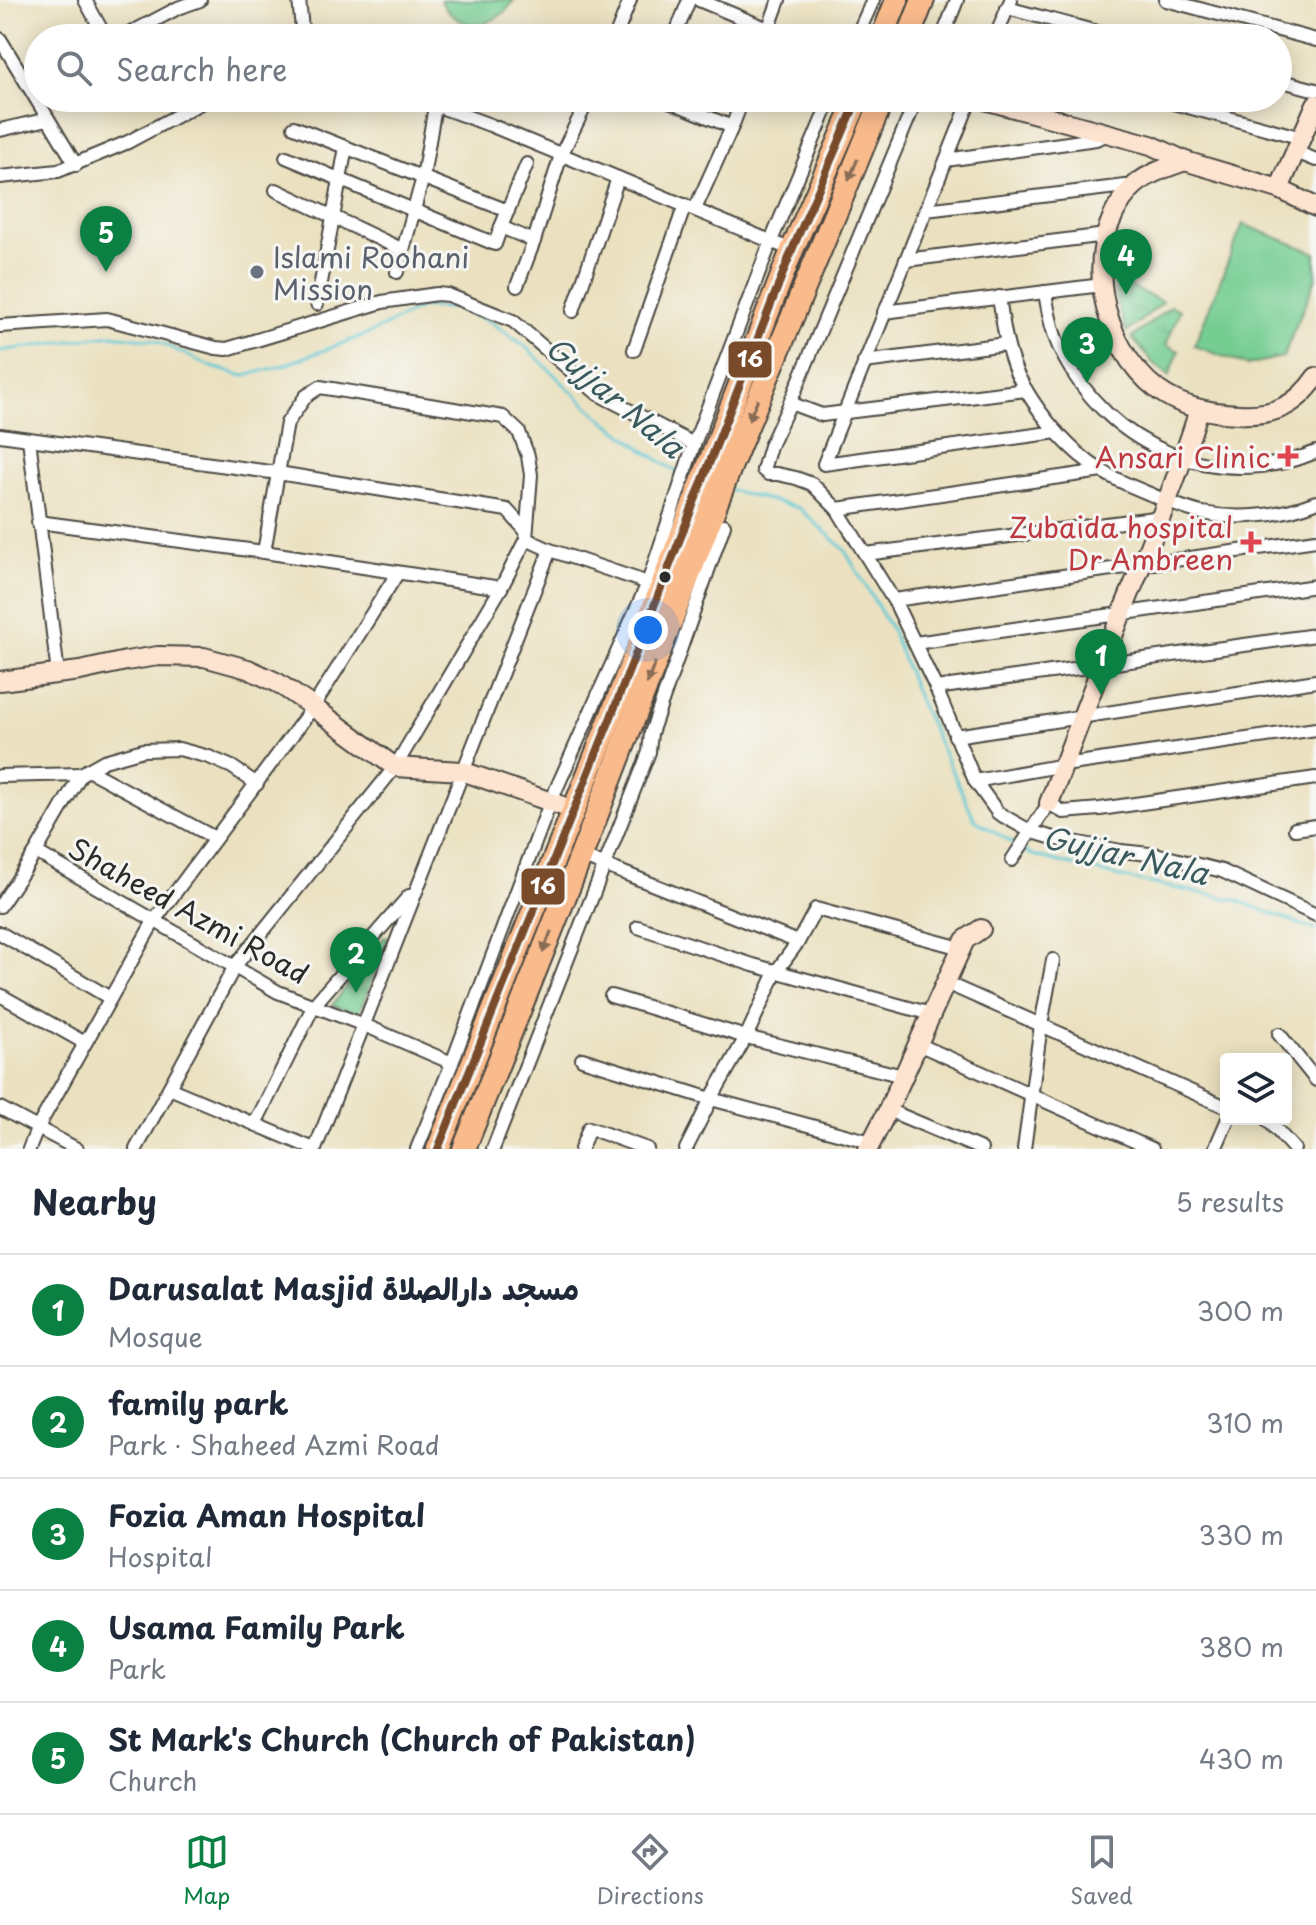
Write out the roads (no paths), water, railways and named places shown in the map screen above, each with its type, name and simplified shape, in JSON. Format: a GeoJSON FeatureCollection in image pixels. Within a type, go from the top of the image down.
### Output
{"type":"FeatureCollection","features":[{"type":"Feature","properties":{"kind":"highway"},"geometry":{"type":"LineString","coordinates":[[888,24],[897,0]]}},
{"type":"Feature","properties":{"kind":"highway"},"geometry":{"type":"LineString","coordinates":[[914,24],[923,0]]}},
{"type":"Feature","properties":{"kind":"highway"},"geometry":{"type":"LineString","coordinates":[[467,1144],[581,856],[708,520],[713,453],[792,250],[852,112]]}},
{"type":"Feature","properties":{"kind":"highway"},"geometry":{"type":"LineString","coordinates":[[713,453],[876,112]]}},
{"type":"Feature","properties":{"kind":"highway"},"geometry":{"type":"LineString","coordinates":[[436,1149],[574,810],[708,520]]}},
{"type":"Feature","properties":{"kind":"street"},"geometry":{"type":"LineString","coordinates":[[85,0],[98,24]]}},
{"type":"Feature","properties":{"kind":"street"},"geometry":{"type":"LineString","coordinates":[[148,24],[200,0]]}},
{"type":"Feature","properties":{"kind":"street"},"geometry":{"type":"LineString","coordinates":[[299,0],[302,24]]}},
{"type":"Feature","properties":{"kind":"street"},"geometry":{"type":"LineString","coordinates":[[621,24],[630,0]]}},
{"type":"Feature","properties":{"kind":"street"},"geometry":{"type":"LineString","coordinates":[[680,24],[689,0]]}},
{"type":"Feature","properties":{"kind":"street"},"geometry":{"type":"LineString","coordinates":[[699,0],[747,24]]}},
{"type":"Feature","properties":{"kind":"street"},"geometry":{"type":"LineString","coordinates":[[771,24],[779,0]]}},
{"type":"Feature","properties":{"kind":"street"},"geometry":{"type":"LineString","coordinates":[[862,24],[873,0]]}},
{"type":"Feature","properties":{"kind":"street"},"geometry":{"type":"LineString","coordinates":[[948,24],[957,0]]}},
{"type":"Feature","properties":{"kind":"street"},"geometry":{"type":"LineString","coordinates":[[1166,0],[1256,24]]}},
{"type":"Feature","properties":{"kind":"street"},"geometry":{"type":"LineString","coordinates":[[1001,24],[1009,4],[1074,24]]}},
{"type":"Feature","properties":{"kind":"street"},"geometry":{"type":"LineString","coordinates":[[1292,34],[1316,40]]}},
{"type":"Feature","properties":{"kind":"street"},"geometry":{"type":"LineString","coordinates":[[0,39],[24,74]]}},
{"type":"Feature","properties":{"kind":"street"},"geometry":{"type":"LineString","coordinates":[[0,69],[15,65]]}},
{"type":"Feature","properties":{"kind":"street"},"geometry":{"type":"LineString","coordinates":[[1279,189],[1316,102],[1292,88]]}},
{"type":"Feature","properties":{"kind":"street"},"geometry":{"type":"LineString","coordinates":[[45,112],[76,165]]}},
{"type":"Feature","properties":{"kind":"street"},"geometry":{"type":"LineString","coordinates":[[0,177],[58,171],[76,165],[184,112]]}},
{"type":"Feature","properties":{"kind":"street"},"geometry":{"type":"LineString","coordinates":[[397,272],[423,177],[434,112]]}},
{"type":"Feature","properties":{"kind":"street"},"geometry":{"type":"LineString","coordinates":[[452,112],[792,250]]}},
{"type":"Feature","properties":{"kind":"street"},"geometry":{"type":"LineString","coordinates":[[517,286],[561,155],[582,112]]}},
{"type":"Feature","properties":{"kind":"street"},"geometry":{"type":"LineString","coordinates":[[696,112],[732,127]]}},
{"type":"Feature","properties":{"kind":"street"},"geometry":{"type":"LineString","coordinates":[[634,350],[690,207],[738,112]]}},
{"type":"Feature","properties":{"kind":"street"},"geometry":{"type":"LineString","coordinates":[[417,1149],[550,803],[648,583],[713,453],[771,241],[825,112]]}},
{"type":"Feature","properties":{"kind":"street"},"geometry":{"type":"LineString","coordinates":[[911,112],[770,446],[763,470],[768,474],[812,484],[837,509],[894,600],[975,781],[998,813],[1028,834],[1159,855],[1222,871],[1316,915]]}},
{"type":"Feature","properties":{"kind":"street"},"geometry":{"type":"LineString","coordinates":[[968,112],[824,464],[1057,432]]}},
{"type":"Feature","properties":{"kind":"street"},"geometry":{"type":"LineString","coordinates":[[1026,112],[1151,145],[1185,161],[1279,189],[1316,207]]}},
{"type":"Feature","properties":{"kind":"street"},"geometry":{"type":"LineString","coordinates":[[1198,112],[1299,145],[1316,160]]}},
{"type":"Feature","properties":{"kind":"street"},"geometry":{"type":"LineString","coordinates":[[0,130],[48,119]]}},
{"type":"Feature","properties":{"kind":"street"},"geometry":{"type":"LineString","coordinates":[[294,127],[508,211]]}},
{"type":"Feature","properties":{"kind":"street"},"geometry":{"type":"LineString","coordinates":[[946,160],[1096,139],[1109,134]]}},
{"type":"Feature","properties":{"kind":"street"},"geometry":{"type":"LineString","coordinates":[[317,304],[346,147]]}},
{"type":"Feature","properties":{"kind":"street"},"geometry":{"type":"LineString","coordinates":[[286,157],[495,244],[527,164]]}},
{"type":"Feature","properties":{"kind":"street"},"geometry":{"type":"LineString","coordinates":[[1185,161],[1157,171],[1133,187],[1118,206],[1106,235],[1102,259],[1106,310],[1126,355],[1160,391],[1179,402],[1199,410],[1229,414],[1259,415],[1287,406],[1306,391],[1316,377]]}},
{"type":"Feature","properties":{"kind":"street"},"geometry":{"type":"LineString","coordinates":[[573,311],[618,178]]}},
{"type":"Feature","properties":{"kind":"street"},"geometry":{"type":"LineString","coordinates":[[926,210],[1133,187]]}},
{"type":"Feature","properties":{"kind":"street"},"geometry":{"type":"LineString","coordinates":[[276,190],[403,250]]}},
{"type":"Feature","properties":{"kind":"street"},"geometry":{"type":"LineString","coordinates":[[501,227],[534,241]]}},
{"type":"Feature","properties":{"kind":"street"},"geometry":{"type":"LineString","coordinates":[[906,260],[1106,235]]}},
{"type":"Feature","properties":{"kind":"street"},"geometry":{"type":"LineString","coordinates":[[884,312],[1102,285]]}},
{"type":"Feature","properties":{"kind":"street"},"geometry":{"type":"LineString","coordinates":[[1045,292],[1059,349],[1078,381],[1100,408],[1152,446],[1183,460],[1216,466],[1257,467],[1298,460],[1316,452]]}},
{"type":"Feature","properties":{"kind":"street"},"geometry":{"type":"LineString","coordinates":[[0,326],[107,319],[227,349],[382,302],[448,295],[513,321],[598,394],[713,453]]}},
{"type":"Feature","properties":{"kind":"street"},"geometry":{"type":"LineString","coordinates":[[999,297],[1006,344],[1016,371],[1057,432],[1088,462],[1165,509]]}},
{"type":"Feature","properties":{"kind":"street"},"geometry":{"type":"LineString","coordinates":[[864,362],[1006,344]]}},
{"type":"Feature","properties":{"kind":"street"},"geometry":{"type":"LineString","coordinates":[[136,1149],[235,966],[395,767],[501,588],[526,535],[531,475],[519,432],[503,417],[320,387],[306,396],[287,423],[264,552]]}},
{"type":"Feature","properties":{"kind":"street"},"geometry":{"type":"LineString","coordinates":[[790,403],[822,415],[1026,390]]}},
{"type":"Feature","properties":{"kind":"street"},"geometry":{"type":"LineString","coordinates":[[1012,860],[1049,803],[1165,509],[1199,410]]}},
{"type":"Feature","properties":{"kind":"street"},"geometry":{"type":"LineString","coordinates":[[0,435],[278,473],[507,510],[526,535],[550,550],[648,583]]}},
{"type":"Feature","properties":{"kind":"street"},"geometry":{"type":"LineString","coordinates":[[29,439],[58,674]]}},
{"type":"Feature","properties":{"kind":"street"},"geometry":{"type":"LineString","coordinates":[[837,509],[1102,471]]}},
{"type":"Feature","properties":{"kind":"street"},"geometry":{"type":"LineString","coordinates":[[865,554],[1165,509],[1243,516],[1273,514],[1316,502]]}},
{"type":"Feature","properties":{"kind":"street"},"geometry":{"type":"LineString","coordinates":[[493,1149],[649,752],[651,733],[708,520]]}},
{"type":"Feature","properties":{"kind":"street"},"geometry":{"type":"LineString","coordinates":[[38,522],[501,588]]}},
{"type":"Feature","properties":{"kind":"street"},"geometry":{"type":"LineString","coordinates":[[894,600],[1316,540]]}},
{"type":"Feature","properties":{"kind":"street"},"geometry":{"type":"LineString","coordinates":[[169,1088],[314,1149],[550,550]]}},
{"type":"Feature","properties":{"kind":"street"},"geometry":{"type":"LineString","coordinates":[[29,1149],[38,1127],[154,921],[313,707],[397,574]]}},
{"type":"Feature","properties":{"kind":"street"},"geometry":{"type":"LineString","coordinates":[[915,643],[1316,586]]}},
{"type":"Feature","properties":{"kind":"street"},"geometry":{"type":"LineString","coordinates":[[936,688],[1316,635]]}},
{"type":"Feature","properties":{"kind":"street"},"geometry":{"type":"LineString","coordinates":[[0,681],[158,656],[204,657],[248,669],[278,683],[395,767],[462,771],[574,810]]}},
{"type":"Feature","properties":{"kind":"street"},"geometry":{"type":"LineString","coordinates":[[955,736],[1316,681]]}},
{"type":"Feature","properties":{"kind":"street"},"geometry":{"type":"LineString","coordinates":[[975,781],[1064,765],[1316,729]]}},
{"type":"Feature","properties":{"kind":"street"},"geometry":{"type":"LineString","coordinates":[[0,776],[84,772],[104,761],[143,750],[179,749],[232,767],[257,784]]}},
{"type":"Feature","properties":{"kind":"street"},"geometry":{"type":"LineString","coordinates":[[84,772],[215,838]]}},
{"type":"Feature","properties":{"kind":"street"},"geometry":{"type":"LineString","coordinates":[[0,906],[84,772]]}},
{"type":"Feature","properties":{"kind":"street"},"geometry":{"type":"LineString","coordinates":[[1049,803],[1063,812],[1100,809],[1316,778]]}},
{"type":"Feature","properties":{"kind":"street"},"geometry":{"type":"LineString","coordinates":[[1295,829],[1316,826]]}},
{"type":"Feature","properties":{"kind":"street","name":"Shaheed Azmi Road"},"geometry":{"type":"LineString","coordinates":[[36,852],[278,992],[452,1063]]}},
{"type":"Feature","properties":{"kind":"street"},"geometry":{"type":"LineString","coordinates":[[581,856],[798,942]]}},
{"type":"Feature","properties":{"kind":"street"},"geometry":{"type":"LineString","coordinates":[[255,1124],[314,1005],[416,888]]}},
{"type":"Feature","properties":{"kind":"street"},"geometry":{"type":"LineString","coordinates":[[686,1149],[746,1037],[776,972],[798,942],[816,909],[961,948]]}},
{"type":"Feature","properties":{"kind":"street"},"geometry":{"type":"LineString","coordinates":[[638,927],[776,972],[931,1014]]}},
{"type":"Feature","properties":{"kind":"street"},"geometry":{"type":"LineString","coordinates":[[582,1059],[870,1145],[965,940],[981,929]]}},
{"type":"Feature","properties":{"kind":"street"},"geometry":{"type":"LineString","coordinates":[[0,933],[110,998]]}},
{"type":"Feature","properties":{"kind":"street"},"geometry":{"type":"LineString","coordinates":[[1024,1149],[1053,960]]}},
{"type":"Feature","properties":{"kind":"street"},"geometry":{"type":"LineString","coordinates":[[946,983],[1220,1104]]}},
{"type":"Feature","properties":{"kind":"street"},"geometry":{"type":"LineString","coordinates":[[0,995],[85,1043]]}},
{"type":"Feature","properties":{"kind":"street"},"geometry":{"type":"LineString","coordinates":[[611,996],[746,1037],[903,1076]]}},
{"type":"Feature","properties":{"kind":"street"},"geometry":{"type":"LineString","coordinates":[[1279,1034],[1316,1080]]}},
{"type":"Feature","properties":{"kind":"street"},"geometry":{"type":"LineString","coordinates":[[918,1044],[1152,1149]]}},
{"type":"Feature","properties":{"kind":"street"},"geometry":{"type":"LineString","coordinates":[[0,1108],[77,1149]]}},
{"type":"Feature","properties":{"kind":"street"},"geometry":{"type":"LineString","coordinates":[[888,1110],[981,1149]]}},
{"type":"Feature","properties":{"kind":"street"},"geometry":{"type":"LineString","coordinates":[[1215,1149],[1225,1125]]}},
{"type":"Feature","properties":{"kind":"street"},"geometry":{"type":"LineString","coordinates":[[1272,1125],[1294,1149]]}},
{"type":"Feature","properties":{"kind":"street"},"geometry":{"type":"LineString","coordinates":[[581,1149],[589,1128],[647,1149]]}},
{"type":"Feature","properties":{"kind":"waterway","name":"Gujjar Nala"},"geometry":{"type":"LineString","coordinates":[[0,351],[111,335],[155,340],[212,367],[244,376],[281,366],[373,332],[422,307],[453,308],[489,321],[525,346],[600,417],[681,475]]}},
{"type":"Feature","properties":{"kind":"waterway","name":"Gujjar Nala"},"geometry":{"type":"LineString","coordinates":[[730,490],[799,508],[844,549],[891,629],[920,703],[975,820],[1018,846]]}},
{"type":"Feature","properties":{"kind":"waterway","name":"Gujjar Nala"},"geometry":{"type":"LineString","coordinates":[[1024,850],[1032,855],[1124,878],[1236,900],[1316,930]]}},
{"type":"Feature","properties":{"kind":"place","name":"St Mark's Church (Church of Pakistan)"},"geometry":{"type":"Point","coordinates":[106,272]}},
{"type":"Feature","properties":{"kind":"place","name":"Islami Roohani Mission"},"geometry":{"type":"Point","coordinates":[257,272]}},
{"type":"Feature","properties":{"kind":"place","name":"Usama Family Park"},"geometry":{"type":"Point","coordinates":[1126,295]}},
{"type":"Feature","properties":{"kind":"place","name":"Fozia Aman Hospital"},"geometry":{"type":"Point","coordinates":[1087,383]}},
{"type":"Feature","properties":{"kind":"place","name":"Ansari Clinic"},"geometry":{"type":"Point","coordinates":[1288,456]}},
{"type":"Feature","properties":{"kind":"place","name":"Zubaida hospital Dr Ambreen"},"geometry":{"type":"Point","coordinates":[1251,542]}},
{"type":"Feature","properties":{"kind":"place","name":"Darusalat Masjid مسجد دارالصلاة"},"geometry":{"type":"Point","coordinates":[1101,695]}},
{"type":"Feature","properties":{"kind":"place","name":"family park"},"geometry":{"type":"Point","coordinates":[356,993]}}]}
